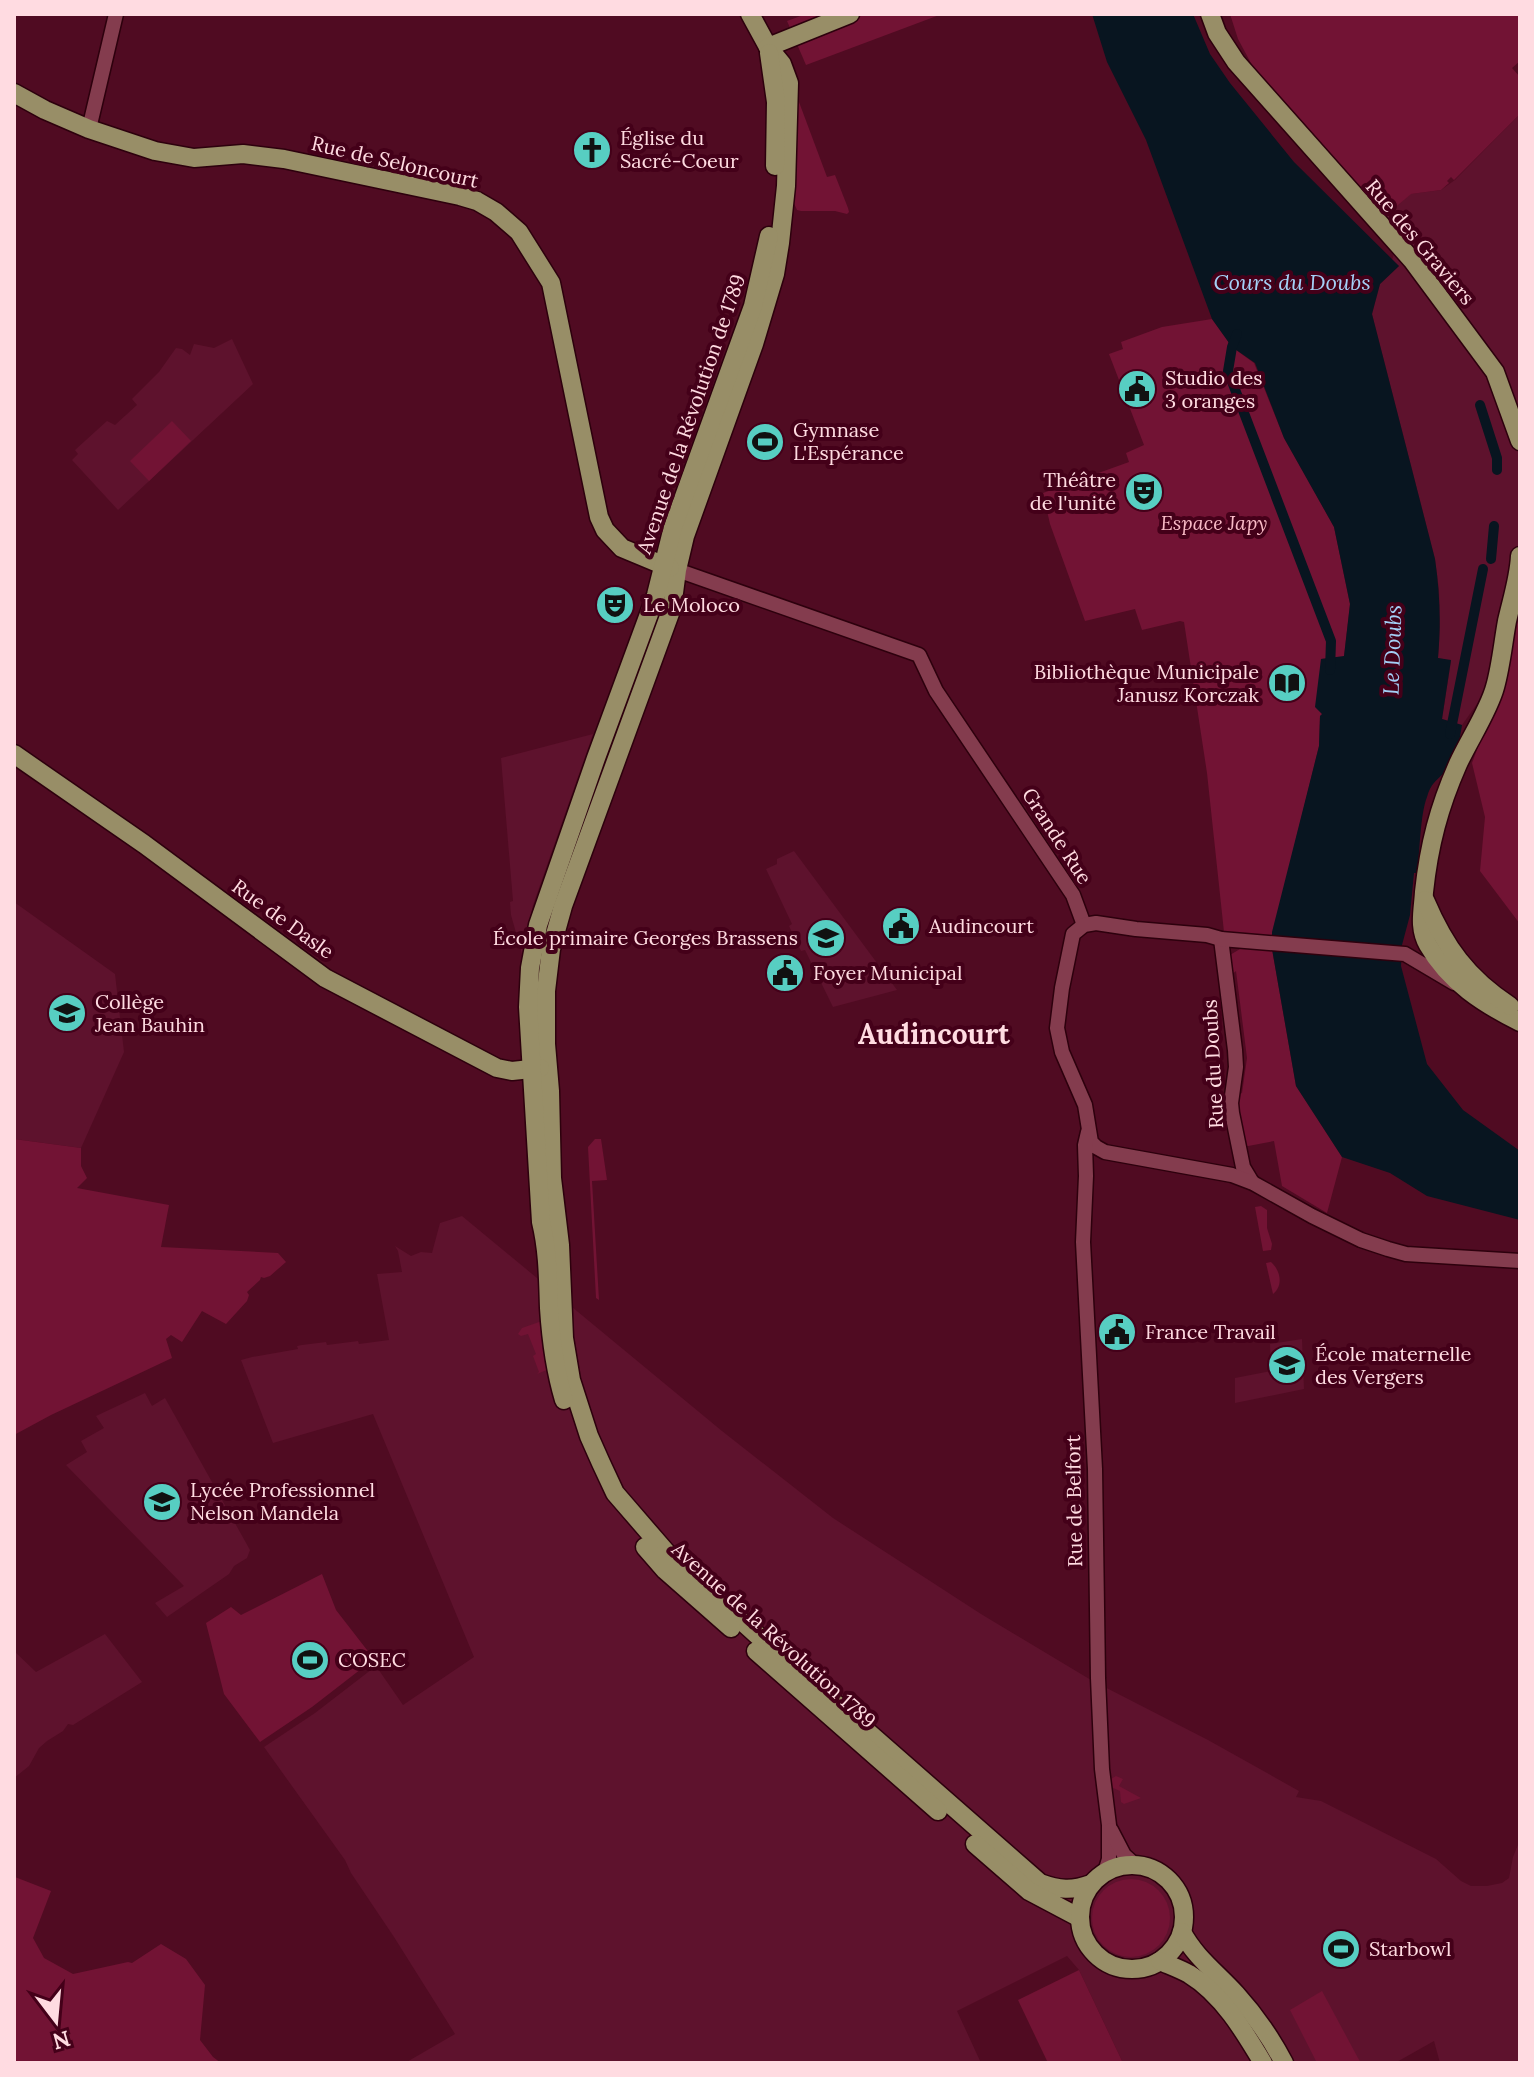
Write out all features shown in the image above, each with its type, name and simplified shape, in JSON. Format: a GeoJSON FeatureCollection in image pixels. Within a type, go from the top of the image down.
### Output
{"type":"FeatureCollection","features":[{"type":"Feature","properties":{"kind":"main road"},"geometry":{"type":"LineString","coordinates":[[750,14],[768,47],[850,14]]}},
{"type":"Feature","properties":{"kind":"main road","name":"Rue des Graviers"},"geometry":{"type":"LineString","coordinates":[[1210,14],[1224,45],[1412,260],[1495,372],[1520,441]]}},
{"type":"Feature","properties":{"kind":"main road","name":"Rue des Graviers"},"geometry":{"type":"LineString","coordinates":[[1221,14],[1224,30],[1234,50],[1259,88]]}},
{"type":"Feature","properties":{"kind":"main road","name":"Avenue de la Révolution de 1789"},"geometry":{"type":"LineString","coordinates":[[544,1161],[539,1069],[551,949],[563,906],[674,602],[669,567],[661,542],[753,306],[767,252],[774,185],[776,102],[768,47]]}},
{"type":"Feature","properties":{"kind":"main road","name":"Avenue de la Révolution de 1789"},"geometry":{"type":"LineString","coordinates":[[669,567],[685,536],[754,344],[777,264],[786,186],[790,101],[789,83],[782,64],[768,47]]}},
{"type":"Feature","properties":{"kind":"main road","name":"Rue de Seloncourt"},"geometry":{"type":"LineString","coordinates":[[14,93],[89,129],[155,151],[189,158],[243,154],[284,159],[460,196],[496,212],[519,232],[551,283],[599,517],[605,530],[622,548],[669,567]]}},
{"type":"Feature","properties":{"kind":"main road"},"geometry":{"type":"LineString","coordinates":[[599,517],[610,530],[636,544],[661,542]]}},
{"type":"Feature","properties":{"kind":"main road"},"geometry":{"type":"LineString","coordinates":[[1519,1015],[1479,1001],[1462,986],[1428,945],[1421,913],[1433,832],[1440,809],[1458,763],[1495,689],[1520,556]]}},
{"type":"Feature","properties":{"kind":"main road","name":"Rue de Dasle"},"geometry":{"type":"LineString","coordinates":[[14,754],[144,844],[325,978],[497,1068],[512,1071],[539,1069]]}},
{"type":"Feature","properties":{"kind":"main road"},"geometry":{"type":"LineString","coordinates":[[1424,898],[1438,930],[1458,962],[1519,1015]]}},
{"type":"Feature","properties":{"kind":"main road","name":"Avenue de la Révolution 1789"},"geometry":{"type":"LineString","coordinates":[[544,1161],[560,1245],[564,1338],[571,1380],[589,1436],[615,1493],[677,1563],[1026,1872],[1040,1883],[1057,1889],[1075,1890],[1098,1878]]}},
{"type":"Feature","properties":{"kind":"main road","name":"Avenue de la Révolution 1789"},"geometry":{"type":"LineString","coordinates":[[544,1161],[541,1222],[547,1243],[552,1344],[557,1372],[577,1440],[608,1501],[665,1570],[997,1864],[1029,1891],[1080,1918]]}},
{"type":"Feature","properties":{"kind":"main road"},"geometry":{"type":"LineString","coordinates":[[1135,1865],[1161,1874],[1175,1888],[1183,1909],[1182,1932],[1169,1953],[1160,1961],[1137,1969],[1113,1965],[1101,1959],[1084,1939],[1080,1918],[1081,1906],[1098,1878],[1120,1866],[1135,1865]]}},
{"type":"Feature","properties":{"kind":"main road"},"geometry":{"type":"LineString","coordinates":[[1182,1932],[1190,1947],[1259,2022],[1284,2063]]}},
{"type":"Feature","properties":{"kind":"main road"},"geometry":{"type":"LineString","coordinates":[[1160,1961],[1202,1983],[1239,2026],[1263,2063]]}},
{"type":"Feature","properties":{"kind":"street"},"geometry":{"type":"LineString","coordinates":[[89,129],[116,14]]}},
{"type":"Feature","properties":{"kind":"street","name":"Rue de Seloncourt"},"geometry":{"type":"LineString","coordinates":[[669,567],[919,655]]}},
{"type":"Feature","properties":{"kind":"street","name":"Grande Rue"},"geometry":{"type":"LineString","coordinates":[[919,655],[936,691],[1073,895],[1084,925]]}},
{"type":"Feature","properties":{"kind":"street"},"geometry":{"type":"LineString","coordinates":[[1519,1015],[1481,994],[1435,948],[1428,945],[1405,954],[1221,939],[1096,923],[1084,925],[1073,934],[1057,1028],[1062,1052],[1088,1116],[1091,1142],[1105,1152],[1238,1171],[1253,1183],[1337,1228],[1366,1242],[1406,1254],[1520,1261]]}},
{"type":"Feature","properties":{"kind":"street","name":"Rue du Doubs"},"geometry":{"type":"LineString","coordinates":[[1221,939],[1235,1050],[1231,1103],[1238,1171]]}},
{"type":"Feature","properties":{"kind":"street"},"geometry":{"type":"LineString","coordinates":[[1405,954],[1449,982],[1462,986]]}},
{"type":"Feature","properties":{"kind":"street","name":"Rue de Belfort"},"geometry":{"type":"LineString","coordinates":[[1088,1132],[1085,1145],[1083,1242],[1095,1469],[1102,1769],[1109,1825],[1109,1859],[1098,1878]]}},
{"type":"Feature","properties":{"kind":"street"},"geometry":{"type":"LineString","coordinates":[[1085,1170],[1094,1158],[1105,1152]]}},
{"type":"Feature","properties":{"kind":"street","name":"Rue de Belfort"},"geometry":{"type":"LineString","coordinates":[[1109,1825],[1124,1855],[1135,1865]]}},
{"type":"Feature","properties":{"kind":"shaded area"},"geometry":{"type":"Polygon","coordinates":[[[1520,114],[1520,609],[1504,617],[1491,684],[1462,725],[1442,719],[1451,661],[1438,658],[1439,590],[1435,559],[1372,314],[1380,284],[1399,266],[1392,260],[1395,251],[1374,209],[1397,206],[1410,194],[1441,190],[1455,180],[1520,114]]]}},
{"type":"Feature","properties":{"kind":"shaded area"},"geometry":{"type":"Polygon","coordinates":[[[232,339],[253,384],[118,510],[72,460],[78,454],[75,450],[107,421],[115,425],[137,405],[132,399],[159,372],[176,348],[190,355],[194,344],[214,348],[232,339]]]}},
{"type":"Feature","properties":{"kind":"shaded area"},"geometry":{"type":"Polygon","coordinates":[[[593,734],[533,905],[522,954],[511,915],[510,902],[513,901],[501,758],[593,734]]]}},
{"type":"Feature","properties":{"kind":"shaded area","name":"École primaire Georges Brassens"},"geometry":{"type":"Polygon","coordinates":[[[794,851],[897,990],[833,1007],[805,950],[801,951],[766,869],[777,864],[777,859],[794,851]]]}},
{"type":"Feature","properties":{"kind":"shaded area","name":"Collège Jean Bauhin"},"geometry":{"type":"Polygon","coordinates":[[[14,902],[115,974],[124,1052],[81,1148],[14,1139],[14,902]]]}},
{"type":"Feature","properties":{"kind":"shaded area"},"geometry":{"type":"Polygon","coordinates":[[[462,1216],[722,1431],[833,1518],[981,1614],[1091,1680],[1299,1791],[1296,1797],[1321,1801],[1436,1859],[1471,1886],[1502,1883],[1509,1878],[1520,1840],[1520,2063],[1440,2063],[1434,2041],[1395,2063],[1123,2063],[1079,1970],[1067,1956],[957,2011],[981,2063],[405,2063],[455,2034],[345,1860],[264,1747],[376,1666],[403,1705],[474,1657],[373,1414],[273,1443],[241,1360],[298,1349],[297,1346],[302,1345],[389,1340],[377,1274],[402,1272],[395,1246],[411,1256],[421,1252],[432,1253],[440,1223],[462,1216]]]}},
{"type":"Feature","properties":{"kind":"shaded area","name":"École maternelle des Vergers"},"geometry":{"type":"Polygon","coordinates":[[[1302,1339],[1304,1389],[1235,1403],[1235,1378],[1271,1371],[1270,1344],[1302,1339]]]}},
{"type":"Feature","properties":{"kind":"shaded area","name":"Lycée Professionnel Nelson Mandela"},"geometry":{"type":"Polygon","coordinates":[[[145,1393],[152,1406],[165,1398],[250,1550],[247,1558],[234,1566],[229,1574],[167,1617],[155,1603],[184,1586],[66,1465],[87,1452],[81,1441],[104,1428],[96,1416],[145,1393]]]}},
{"type":"Feature","properties":{"kind":"shaded area"},"geometry":{"type":"Polygon","coordinates":[[[105,1634],[142,1682],[73,1725],[68,1724],[39,1748],[29,1766],[14,1778],[14,1651],[36,1672],[105,1634]]]}},
{"type":"Feature","properties":{"kind":"green space"},"geometry":{"type":"Polygon","coordinates":[[[806,14],[942,14],[806,65],[787,21],[806,14]]]}},
{"type":"Feature","properties":{"kind":"green space"},"geometry":{"type":"Polygon","coordinates":[[[1230,14],[1520,14],[1520,61],[1512,68],[1520,77],[1520,114],[1454,180],[1451,177],[1441,190],[1411,194],[1397,206],[1374,209],[1260,80],[1238,39],[1230,14]]]}},
{"type":"Feature","properties":{"kind":"green space"},"geometry":{"type":"Polygon","coordinates":[[[796,94],[827,177],[835,175],[848,208],[847,214],[797,210],[792,199],[796,94]]]}},
{"type":"Feature","properties":{"kind":"green space","name":"Espace Japy"},"geometry":{"type":"Polygon","coordinates":[[[1212,319],[1232,347],[1254,363],[1284,438],[1334,527],[1350,604],[1344,657],[1321,659],[1320,711],[1323,715],[1320,716],[1319,746],[1272,937],[1224,932],[1207,773],[1184,622],[1142,630],[1135,609],[1085,621],[1050,524],[1043,493],[1129,462],[1126,453],[1144,445],[1109,354],[1123,349],[1121,342],[1162,327],[1212,319]]]}},
{"type":"Feature","properties":{"kind":"green space"},"geometry":{"type":"Polygon","coordinates":[[[172,421],[191,441],[149,481],[130,461],[172,421]]]}},
{"type":"Feature","properties":{"kind":"green space"},"geometry":{"type":"Polygon","coordinates":[[[1520,612],[1520,924],[1480,871],[1485,817],[1472,763],[1501,686],[1520,612]]]}},
{"type":"Feature","properties":{"kind":"green space"},"geometry":{"type":"Polygon","coordinates":[[[1253,947],[1272,949],[1296,1086],[1342,1157],[1327,1213],[1282,1186],[1274,1141],[1243,1147],[1234,1097],[1242,1093],[1247,1058],[1236,971],[1229,977],[1230,955],[1253,947]]]}},
{"type":"Feature","properties":{"kind":"green space"},"geometry":{"type":"Polygon","coordinates":[[[14,1139],[81,1148],[81,1166],[87,1178],[77,1188],[169,1205],[161,1247],[278,1253],[286,1262],[270,1276],[261,1277],[247,1292],[247,1301],[226,1324],[202,1311],[182,1342],[171,1335],[166,1339],[172,1358],[14,1435],[14,1139]]]}},
{"type":"Feature","properties":{"kind":"green space"},"geometry":{"type":"Polygon","coordinates":[[[595,1139],[601,1139],[607,1180],[592,1181],[599,1300],[596,1298],[588,1147],[595,1139]]]}},
{"type":"Feature","properties":{"kind":"green space"},"geometry":{"type":"Polygon","coordinates":[[[1261,1206],[1267,1210],[1271,1250],[1263,1251],[1255,1207],[1261,1206]]]}},
{"type":"Feature","properties":{"kind":"green space"},"geometry":{"type":"Polygon","coordinates":[[[1271,1262],[1280,1278],[1273,1294],[1266,1263],[1271,1262]]]}},
{"type":"Feature","properties":{"kind":"green space"},"geometry":{"type":"Polygon","coordinates":[[[542,1321],[549,1369],[537,1374],[533,1356],[536,1354],[528,1334],[518,1334],[522,1328],[542,1321]]]}},
{"type":"Feature","properties":{"kind":"green space"},"geometry":{"type":"Polygon","coordinates":[[[322,1574],[336,1610],[374,1659],[260,1742],[224,1694],[206,1623],[231,1607],[241,1615],[322,1574]]]}},
{"type":"Feature","properties":{"kind":"green space"},"geometry":{"type":"Polygon","coordinates":[[[1116,1776],[1123,1779],[1119,1786],[1141,1798],[1124,1804],[1121,1802],[1120,1791],[1111,1787],[1111,1779],[1116,1776]]]}},
{"type":"Feature","properties":{"kind":"green space"},"geometry":{"type":"Polygon","coordinates":[[[15,1877],[51,1891],[33,1938],[44,1958],[73,1974],[132,1963],[161,1944],[186,1959],[205,1985],[200,2040],[221,2063],[14,2063],[15,1877]]]}},
{"type":"Feature","properties":{"kind":"green space"},"geometry":{"type":"Polygon","coordinates":[[[1123,1879],[1139,1879],[1153,1885],[1164,1896],[1170,1918],[1164,1940],[1153,1951],[1139,1957],[1123,1957],[1109,1951],[1098,1940],[1092,1926],[1092,1910],[1098,1896],[1109,1885],[1123,1879]]]}},
{"type":"Feature","properties":{"kind":"green space"},"geometry":{"type":"Polygon","coordinates":[[[1079,1970],[1123,2063],[1048,2063],[1018,2000],[1079,1970]]]}},
{"type":"Feature","properties":{"kind":"green space"},"geometry":{"type":"Polygon","coordinates":[[[1322,1991],[1361,2063],[1317,2063],[1290,2010],[1322,1991]]]}},
{"type":"Feature","properties":{"kind":"water","name":"Cours du Doubs"},"geometry":{"type":"Polygon","coordinates":[[[1092,14],[1193,14],[1210,54],[1294,162],[1399,266],[1380,284],[1372,314],[1435,559],[1440,608],[1438,658],[1451,660],[1442,719],[1462,725],[1452,763],[1432,785],[1425,805],[1401,966],[1427,1064],[1463,1110],[1520,1151],[1520,1220],[1427,1196],[1390,1173],[1342,1157],[1296,1086],[1272,949],[1272,932],[1319,746],[1322,714],[1315,707],[1321,659],[1344,656],[1350,604],[1334,527],[1284,438],[1255,363],[1232,347],[1212,319],[1146,140],[1107,62],[1092,14]]]}},
{"type":"Feature","properties":{"kind":"waterway"},"geometry":{"type":"LineString","coordinates":[[1237,334],[1228,371],[1331,641],[1330,670]]}},
{"type":"Feature","properties":{"kind":"waterway"},"geometry":{"type":"LineString","coordinates":[[1480,405],[1497,458],[1497,470]]}},
{"type":"Feature","properties":{"kind":"waterway"},"geometry":{"type":"LineString","coordinates":[[1491,559],[1494,526]]}},
{"type":"Feature","properties":{"kind":"waterway"},"geometry":{"type":"LineString","coordinates":[[1450,734],[1483,569]]}},
{"type":"Feature","properties":{"kind":"place","name":"Église du Sacré-Coeur"},"geometry":{"type":"Point","coordinates":[592,150]}},
{"type":"Feature","properties":{"kind":"place","name":"Studio des 3 oranges"},"geometry":{"type":"Point","coordinates":[1137,389]}},
{"type":"Feature","properties":{"kind":"place","name":"Gymnase L'Espérance"},"geometry":{"type":"Point","coordinates":[765,442]}},
{"type":"Feature","properties":{"kind":"place","name":"Théâtre de l'unité"},"geometry":{"type":"Point","coordinates":[1144,492]}},
{"type":"Feature","properties":{"kind":"place","name":"Le Moloco"},"geometry":{"type":"Point","coordinates":[615,605]}},
{"type":"Feature","properties":{"kind":"place","name":"Bibliothèque Municipale Janusz Korczak"},"geometry":{"type":"Point","coordinates":[1287,683]}},
{"type":"Feature","properties":{"kind":"place","name":"Audincourt"},"geometry":{"type":"Point","coordinates":[901,926]}},
{"type":"Feature","properties":{"kind":"place","name":"École primaire Georges Brassens"},"geometry":{"type":"Point","coordinates":[826,938]}},
{"type":"Feature","properties":{"kind":"place","name":"Foyer Municipal"},"geometry":{"type":"Point","coordinates":[785,973]}},
{"type":"Feature","properties":{"kind":"place","name":"Collège Jean Bauhin"},"geometry":{"type":"Point","coordinates":[67,1013]}},
{"type":"Feature","properties":{"kind":"place","name":"France Travail"},"geometry":{"type":"Point","coordinates":[1117,1332]}},
{"type":"Feature","properties":{"kind":"place","name":"École maternelle des Vergers"},"geometry":{"type":"Point","coordinates":[1287,1365]}},
{"type":"Feature","properties":{"kind":"place","name":"Lycée Professionnel Nelson Mandela"},"geometry":{"type":"Point","coordinates":[162,1502]}},
{"type":"Feature","properties":{"kind":"place","name":"COSEC"},"geometry":{"type":"Point","coordinates":[310,1660]}},
{"type":"Feature","properties":{"kind":"place","name":"Starbowl"},"geometry":{"type":"Point","coordinates":[1341,1949]}},
{"type":"Feature","properties":{"kind":"district","name":"Audincourt"},"geometry":{"type":"Point","coordinates":[934,1034]}},
{"type":"Feature","properties":{"kind":"water label","name":"Le Doubs"},"geometry":{"type":"Point","coordinates":[1392,650]}}]}
